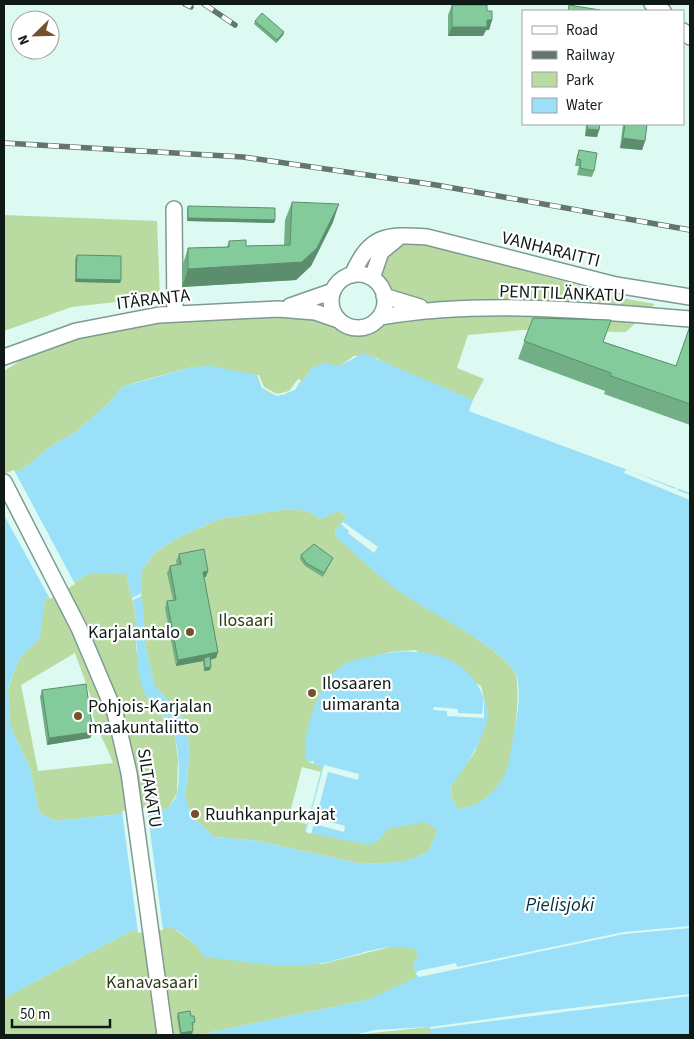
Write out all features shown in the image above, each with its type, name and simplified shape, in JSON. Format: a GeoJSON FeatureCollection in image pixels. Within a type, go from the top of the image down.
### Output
{"type":"FeatureCollection","features":[{"type":"Feature","properties":{"kind":"street"},"geometry":{"type":"LineString","coordinates":[[174,210],[175,314]]}},
{"type":"Feature","properties":{"kind":"street"},"geometry":{"type":"LineString","coordinates":[[372,278],[381,252],[389,243],[403,235]]}},
{"type":"Feature","properties":{"kind":"street","name":"VANHARAITTI"},"geometry":{"type":"LineString","coordinates":[[352,275],[360,256],[370,244],[382,238],[403,235],[427,237],[616,285],[690,296]]}},
{"type":"Feature","properties":{"kind":"street"},"geometry":{"type":"LineString","coordinates":[[352,275],[372,278],[380,286],[384,296],[384,307],[380,317],[371,325],[360,328],[348,326],[338,320],[332,309],[333,291],[338,284],[352,275]]}},
{"type":"Feature","properties":{"kind":"street","name":"ITÄRANTA"},"geometry":{"type":"LineString","coordinates":[[278,310],[313,300],[333,291]]}},
{"type":"Feature","properties":{"kind":"street","name":"PENTTILÄNKATU"},"geometry":{"type":"LineString","coordinates":[[384,296],[432,310]]}},
{"type":"Feature","properties":{"kind":"street","name":"ITÄRANTA"},"geometry":{"type":"LineString","coordinates":[[4,357],[76,331],[113,322],[175,314],[278,310],[315,312],[338,320]]}},
{"type":"Feature","properties":{"kind":"street","name":"PENTTILÄNKATU"},"geometry":{"type":"LineString","coordinates":[[380,317],[432,310],[550,310],[690,319]]}},
{"type":"Feature","properties":{"kind":"street","name":"ITÄRANTA"},"geometry":{"type":"LineString","coordinates":[[4,367],[36,347]]}},
{"type":"Feature","properties":{"kind":"street","name":"SILTAKATU"},"geometry":{"type":"LineString","coordinates":[[4,482],[64,596],[115,713],[124,743],[135,808],[165,1035]]}},
{"type":"Feature","properties":{"kind":"green space"},"geometry":{"type":"Polygon","coordinates":[[[4,215],[157,221],[160,297],[72,307],[4,331],[4,215]]]}},
{"type":"Feature","properties":{"kind":"green space"},"geometry":{"type":"Polygon","coordinates":[[[405,243],[427,244],[627,299],[655,304],[626,332],[523,330],[468,335],[457,368],[484,379],[473,400],[386,364],[377,358],[354,356],[340,366],[312,368],[295,390],[277,396],[192,367],[122,387],[109,403],[77,431],[47,449],[26,467],[4,477],[4,371],[38,349],[114,325],[278,315],[338,323],[348,330],[366,330],[383,319],[388,295],[377,275],[391,249],[405,243]]]}},
{"type":"Feature","properties":{"kind":"green space","name":"Ilosaari"},"geometry":{"type":"Polygon","coordinates":[[[289,509],[308,511],[320,519],[338,511],[347,516],[335,531],[336,537],[494,651],[509,664],[515,673],[518,692],[517,706],[514,737],[507,771],[499,785],[487,797],[473,805],[458,809],[452,799],[450,787],[475,752],[488,716],[481,686],[415,650],[391,652],[346,664],[308,730],[305,757],[308,762],[322,766],[321,772],[302,767],[288,820],[307,824],[305,832],[379,840],[387,829],[425,821],[438,830],[428,852],[403,862],[361,864],[258,841],[215,837],[193,818],[188,809],[185,798],[189,757],[188,733],[180,712],[155,687],[146,649],[141,606],[142,570],[155,552],[176,539],[219,519],[289,509]]]}},
{"type":"Feature","properties":{"kind":"green space"},"geometry":{"type":"Polygon","coordinates":[[[115,572],[126,574],[137,628],[136,649],[157,710],[169,723],[175,736],[178,760],[177,793],[168,809],[56,821],[39,813],[31,771],[10,725],[8,689],[19,659],[39,638],[45,599],[90,573],[115,572]],[[75,653],[21,685],[38,771],[113,763],[92,714],[92,700],[75,653]]]}},
{"type":"Feature","properties":{"kind":"green space","name":"Kanavasaari"},"geometry":{"type":"Polygon","coordinates":[[[167,923],[197,946],[205,957],[322,964],[394,946],[410,947],[417,951],[417,958],[413,964],[417,976],[415,979],[367,1000],[197,1035],[4,1035],[4,998],[131,931],[167,923]]]}},
{"type":"Feature","properties":{"kind":"green space"},"geometry":{"type":"Polygon","coordinates":[[[430,1027],[431,1035],[354,1035],[362,1034],[430,1027]]]}},
{"type":"Feature","properties":{"kind":"water","name":"Pielisjoki"},"geometry":{"type":"Polygon","coordinates":[[[363,353],[473,400],[469,411],[690,493],[690,1035],[431,1035],[429,1027],[375,1030],[354,1035],[197,1035],[367,1000],[415,978],[417,976],[413,964],[417,958],[417,951],[396,947],[384,948],[334,961],[308,965],[264,964],[204,957],[197,946],[177,930],[168,927],[131,931],[4,998],[4,477],[26,467],[47,449],[77,431],[109,403],[122,387],[192,367],[211,366],[257,375],[258,381],[267,393],[284,395],[299,385],[312,368],[324,363],[340,366],[363,353]],[[289,509],[219,519],[176,539],[155,552],[142,570],[142,593],[132,598],[126,574],[90,573],[45,599],[40,638],[19,659],[8,688],[10,725],[31,771],[39,813],[56,821],[168,809],[176,797],[179,766],[175,736],[168,721],[146,696],[138,670],[133,600],[142,596],[146,649],[155,686],[180,712],[188,733],[189,757],[185,798],[193,818],[215,837],[258,841],[361,864],[403,862],[428,852],[438,830],[425,822],[388,829],[379,840],[369,845],[305,832],[322,767],[315,765],[313,761],[308,762],[305,758],[307,733],[315,705],[328,680],[346,663],[386,653],[420,652],[437,655],[452,661],[465,670],[476,683],[484,699],[488,717],[478,745],[450,787],[452,799],[458,809],[476,804],[491,793],[503,778],[509,761],[517,715],[519,690],[514,671],[505,660],[491,649],[393,587],[336,537],[335,531],[347,516],[338,511],[320,519],[308,511],[289,509]]]}},
{"type":"Feature","properties":{"kind":"pier"},"geometry":{"type":"Polygon","coordinates":[[[257,375],[259,375],[264,387],[277,394],[289,391],[298,379],[301,380],[295,390],[277,396],[262,388],[257,375]]]}},
{"type":"Feature","properties":{"kind":"pier"},"geometry":{"type":"Polygon","coordinates":[[[474,398],[472,410],[622,465],[621,467],[469,411],[474,398]]]}},
{"type":"Feature","properties":{"kind":"pier"},"geometry":{"type":"Polygon","coordinates":[[[626,469],[675,489],[677,485],[679,486],[677,490],[690,495],[690,500],[624,473],[626,469]]]}},
{"type":"Feature","properties":{"kind":"pier"},"geometry":{"type":"Polygon","coordinates":[[[14,470],[75,584],[50,599],[4,515],[4,474],[14,470]]]}},
{"type":"Feature","properties":{"kind":"pier"},"geometry":{"type":"Polygon","coordinates":[[[343,522],[378,547],[374,553],[348,533],[349,531],[341,524],[343,522]]]}},
{"type":"Feature","properties":{"kind":"pier"},"geometry":{"type":"Polygon","coordinates":[[[484,697],[484,718],[447,716],[447,711],[433,710],[434,707],[458,709],[458,713],[482,714],[484,697]]]}},
{"type":"Feature","properties":{"kind":"pier"},"geometry":{"type":"Polygon","coordinates":[[[324,765],[359,774],[358,780],[328,772],[316,818],[345,826],[344,832],[314,824],[311,834],[306,832],[324,765]]]}},
{"type":"Feature","properties":{"kind":"pier"},"geometry":{"type":"Polygon","coordinates":[[[147,808],[163,930],[138,933],[122,811],[147,808]]]}},
{"type":"Feature","properties":{"kind":"pier"},"geometry":{"type":"Polygon","coordinates":[[[690,926],[690,928],[624,934],[419,977],[416,974],[418,971],[456,963],[457,967],[624,932],[690,926]]]}},
{"type":"Feature","properties":{"kind":"pier"},"geometry":{"type":"Polygon","coordinates":[[[690,994],[690,996],[430,1029],[430,1027],[539,1012],[690,994]]]}},
{"type":"Feature","properties":{"kind":"building"},"geometry":{"type":"Polygon","coordinates":[[[452,5],[487,5],[487,11],[492,11],[492,20],[487,20],[487,27],[452,27],[452,5]]]}},
{"type":"Feature","properties":{"kind":"building"},"geometry":{"type":"Polygon","coordinates":[[[569,5],[600,10],[568,10],[569,5]]]}},
{"type":"Feature","properties":{"kind":"building"},"geometry":{"type":"Polygon","coordinates":[[[262,13],[284,32],[277,40],[255,21],[262,13]]]}},
{"type":"Feature","properties":{"kind":"building"},"geometry":{"type":"Polygon","coordinates":[[[588,125],[600,125],[599,130],[587,129],[588,125]]]}},
{"type":"Feature","properties":{"kind":"building"},"geometry":{"type":"Polygon","coordinates":[[[625,125],[647,125],[645,141],[623,138],[625,125]]]}},
{"type":"Feature","properties":{"kind":"building"},"geometry":{"type":"Polygon","coordinates":[[[579,150],[597,153],[594,171],[580,168],[581,160],[577,159],[579,150]]]}},
{"type":"Feature","properties":{"kind":"building"},"geometry":{"type":"Polygon","coordinates":[[[292,202],[339,204],[317,248],[302,262],[188,269],[188,248],[229,247],[229,241],[246,240],[246,246],[290,245],[292,202]]]}},
{"type":"Feature","properties":{"kind":"building"},"geometry":{"type":"Polygon","coordinates":[[[188,206],[275,208],[275,220],[188,218],[188,206]]]}},
{"type":"Feature","properties":{"kind":"building"},"geometry":{"type":"Polygon","coordinates":[[[77,255],[121,256],[121,280],[76,279],[77,255]]]}},
{"type":"Feature","properties":{"kind":"building"},"geometry":{"type":"Polygon","coordinates":[[[533,318],[611,320],[603,342],[676,366],[690,326],[690,404],[611,376],[611,373],[524,341],[533,318]]]}},
{"type":"Feature","properties":{"kind":"building"},"geometry":{"type":"Polygon","coordinates":[[[314,544],[333,558],[324,573],[306,563],[301,555],[314,544]]]}},
{"type":"Feature","properties":{"kind":"building","name":"Karjalantalo"},"geometry":{"type":"Polygon","coordinates":[[[204,549],[208,571],[203,572],[218,652],[178,660],[167,601],[176,600],[170,566],[181,564],[179,554],[204,549]]]}},
{"type":"Feature","properties":{"kind":"building"},"geometry":{"type":"Polygon","coordinates":[[[210,656],[211,667],[205,668],[204,658],[210,656]]]}},
{"type":"Feature","properties":{"kind":"building"},"geometry":{"type":"Polygon","coordinates":[[[86,684],[93,732],[49,738],[42,690],[86,684]]]}},
{"type":"Feature","properties":{"kind":"building"},"geometry":{"type":"Polygon","coordinates":[[[190,1011],[191,1016],[194,1016],[195,1022],[192,1023],[193,1031],[181,1033],[178,1013],[190,1011]]]}},
{"type":"Feature","properties":{"kind":"railway"},"geometry":{"type":"LineString","coordinates":[[185,4],[191,7]]}},
{"type":"Feature","properties":{"kind":"railway"},"geometry":{"type":"LineString","coordinates":[[204,4],[235,25]]}},
{"type":"Feature","properties":{"kind":"railway"},"geometry":{"type":"LineString","coordinates":[[4,143],[243,157],[436,185],[690,230]]}},
{"type":"Feature","properties":{"kind":"place","name":"Karjalantalo"},"geometry":{"type":"Point","coordinates":[190,632]}},
{"type":"Feature","properties":{"kind":"place","name":"Ilosaaren uimaranta"},"geometry":{"type":"Point","coordinates":[312,693]}},
{"type":"Feature","properties":{"kind":"place","name":"Pohjois-Karjalan maakuntaliitto"},"geometry":{"type":"Point","coordinates":[78,716]}},
{"type":"Feature","properties":{"kind":"place","name":"Ruuhkanpurkajat"},"geometry":{"type":"Point","coordinates":[195,814]}}]}
